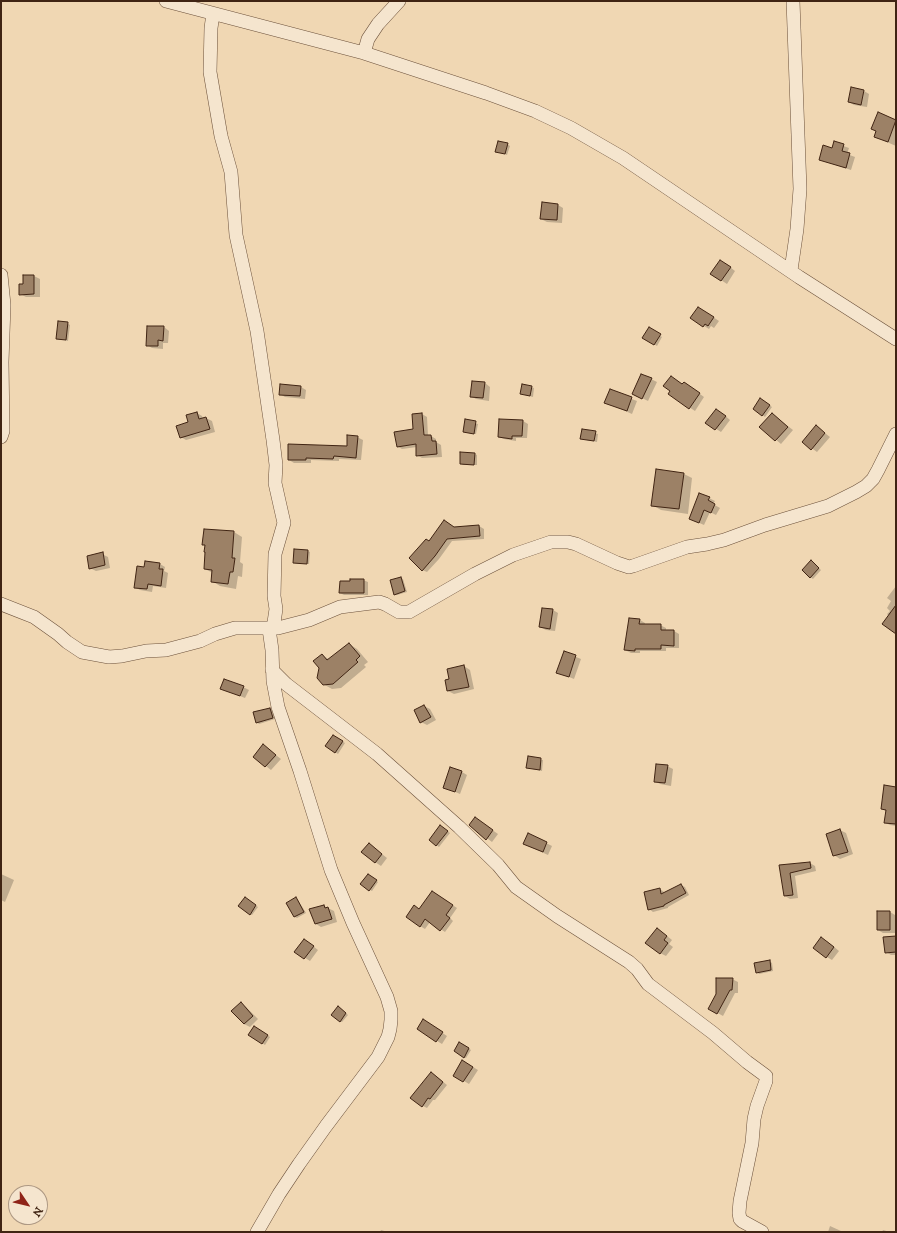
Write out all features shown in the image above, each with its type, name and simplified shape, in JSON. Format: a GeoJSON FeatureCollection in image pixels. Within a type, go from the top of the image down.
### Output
{"type":"FeatureCollection","features":[{"type":"Feature","properties":{"kind":"street"},"geometry":{"type":"LineString","coordinates":[[166,1],[364,53],[486,93],[535,111],[571,128],[623,158],[896,339]]}},
{"type":"Feature","properties":{"kind":"street"},"geometry":{"type":"LineString","coordinates":[[364,53],[368,39],[378,24],[399,1]]}},
{"type":"Feature","properties":{"kind":"street"},"geometry":{"type":"LineString","coordinates":[[791,270],[797,229],[800,189],[793,1]]}},
{"type":"Feature","properties":{"kind":"street"},"geometry":{"type":"LineString","coordinates":[[214,14],[211,28],[210,72],[221,136],[231,172],[236,235],[257,331],[276,465],[275,483],[284,523],[276,554],[274,596],[276,609],[271,629],[274,690],[278,707],[331,870],[352,923],[387,997],[391,1011],[390,1029],[378,1057],[304,1157],[279,1194],[257,1232]]}},
{"type":"Feature","properties":{"kind":"street"},"geometry":{"type":"LineString","coordinates":[[1,275],[4,305],[2,362],[3,431],[1,437]]}},
{"type":"Feature","properties":{"kind":"street"},"geometry":{"type":"LineString","coordinates":[[1,604],[34,617],[82,652],[109,657],[146,651],[166,650],[200,641],[215,634],[235,628],[250,627],[271,629],[308,620],[340,608],[379,602],[400,612],[409,612],[506,558],[551,542],[568,542],[576,544],[629,567],[687,547],[724,540],[765,525],[828,506],[866,486],[873,479],[896,434]]}},
{"type":"Feature","properties":{"kind":"street"},"geometry":{"type":"LineString","coordinates":[[272,670],[286,684],[377,754],[459,826],[498,864],[516,887],[557,916],[629,962],[638,969],[648,984],[713,1033],[766,1076],[766,1081],[756,1106],[752,1143],[740,1200],[739,1213],[742,1221],[762,1232]]}},
{"type":"Feature","properties":{"kind":"building"},"geometry":{"type":"Polygon","coordinates":[[[851,87],[864,90],[861,105],[848,102],[851,87]]]}},
{"type":"Feature","properties":{"kind":"building"},"geometry":{"type":"Polygon","coordinates":[[[878,112],[896,120],[888,142],[874,137],[876,131],[871,129],[878,112]]]}},
{"type":"Feature","properties":{"kind":"building"},"geometry":{"type":"Polygon","coordinates":[[[498,141],[508,143],[505,154],[495,152],[498,141]]]}},
{"type":"Feature","properties":{"kind":"building"},"geometry":{"type":"Polygon","coordinates":[[[834,141],[844,144],[842,151],[850,153],[846,168],[819,160],[823,145],[832,148],[834,141]]]}},
{"type":"Feature","properties":{"kind":"building"},"geometry":{"type":"Polygon","coordinates":[[[542,202],[558,204],[557,220],[540,219],[542,202]]]}},
{"type":"Feature","properties":{"kind":"building"},"geometry":{"type":"Polygon","coordinates":[[[720,260],[731,267],[721,281],[710,274],[720,260]]]}},
{"type":"Feature","properties":{"kind":"building"},"geometry":{"type":"Polygon","coordinates":[[[23,275],[34,275],[34,294],[19,295],[19,284],[23,284],[23,275]]]}},
{"type":"Feature","properties":{"kind":"building"},"geometry":{"type":"Polygon","coordinates":[[[698,307],[714,317],[708,326],[705,324],[703,327],[690,318],[698,307]]]}},
{"type":"Feature","properties":{"kind":"building"},"geometry":{"type":"Polygon","coordinates":[[[58,321],[68,322],[66,340],[56,339],[58,321]]]}},
{"type":"Feature","properties":{"kind":"building"},"geometry":{"type":"Polygon","coordinates":[[[147,326],[164,326],[163,341],[158,340],[158,346],[146,346],[147,326]]]}},
{"type":"Feature","properties":{"kind":"building"},"geometry":{"type":"Polygon","coordinates":[[[649,327],[661,334],[654,345],[642,338],[649,327]]]}},
{"type":"Feature","properties":{"kind":"building"},"geometry":{"type":"Polygon","coordinates":[[[641,374],[652,378],[642,399],[632,394],[641,374]]]}},
{"type":"Feature","properties":{"kind":"building"},"geometry":{"type":"Polygon","coordinates":[[[671,376],[682,384],[684,382],[700,393],[689,409],[668,394],[670,391],[663,386],[671,376]]]}},
{"type":"Feature","properties":{"kind":"building"},"geometry":{"type":"Polygon","coordinates":[[[472,381],[485,382],[483,398],[470,397],[472,381]]]}},
{"type":"Feature","properties":{"kind":"building"},"geometry":{"type":"Polygon","coordinates":[[[280,384],[301,386],[300,396],[279,395],[280,384]]]}},
{"type":"Feature","properties":{"kind":"building"},"geometry":{"type":"Polygon","coordinates":[[[522,384],[532,386],[530,396],[520,394],[522,384]]]}},
{"type":"Feature","properties":{"kind":"building"},"geometry":{"type":"Polygon","coordinates":[[[610,389],[632,397],[627,411],[604,403],[610,389]]]}},
{"type":"Feature","properties":{"kind":"building"},"geometry":{"type":"Polygon","coordinates":[[[760,398],[770,405],[762,416],[753,409],[760,398]]]}},
{"type":"Feature","properties":{"kind":"building"},"geometry":{"type":"Polygon","coordinates":[[[716,409],[726,416],[715,430],[705,423],[716,409]]]}},
{"type":"Feature","properties":{"kind":"building"},"geometry":{"type":"Polygon","coordinates":[[[197,412],[199,419],[206,417],[210,429],[180,438],[176,426],[188,422],[186,415],[197,412]]]}},
{"type":"Feature","properties":{"kind":"building"},"geometry":{"type":"Polygon","coordinates":[[[422,413],[424,435],[431,435],[432,441],[436,441],[437,454],[416,456],[416,444],[397,447],[394,432],[413,429],[412,414],[422,413]]]}},
{"type":"Feature","properties":{"kind":"building"},"geometry":{"type":"Polygon","coordinates":[[[772,413],[788,427],[775,441],[759,427],[772,413]]]}},
{"type":"Feature","properties":{"kind":"building"},"geometry":{"type":"Polygon","coordinates":[[[465,419],[476,421],[474,434],[463,432],[465,419]]]}},
{"type":"Feature","properties":{"kind":"building"},"geometry":{"type":"Polygon","coordinates":[[[499,419],[523,420],[522,436],[512,436],[512,439],[498,437],[499,419]]]}},
{"type":"Feature","properties":{"kind":"building"},"geometry":{"type":"Polygon","coordinates":[[[816,425],[825,433],[811,450],[802,442],[816,425]]]}},
{"type":"Feature","properties":{"kind":"building"},"geometry":{"type":"Polygon","coordinates":[[[582,429],[596,431],[594,441],[580,439],[582,429]]]}},
{"type":"Feature","properties":{"kind":"building"},"geometry":{"type":"Polygon","coordinates":[[[347,435],[358,436],[356,458],[334,456],[333,459],[306,458],[306,460],[288,460],[288,444],[347,446],[347,435]]]}},
{"type":"Feature","properties":{"kind":"building"},"geometry":{"type":"Polygon","coordinates":[[[460,452],[475,453],[474,465],[460,464],[460,452]]]}},
{"type":"Feature","properties":{"kind":"building"},"geometry":{"type":"Polygon","coordinates":[[[656,469],[684,473],[679,509],[651,506],[656,469]]]}},
{"type":"Feature","properties":{"kind":"building"},"geometry":{"type":"Polygon","coordinates":[[[699,493],[710,497],[708,500],[715,504],[711,513],[704,510],[699,523],[689,519],[699,493]]]}},
{"type":"Feature","properties":{"kind":"building"},"geometry":{"type":"Polygon","coordinates":[[[444,520],[454,527],[479,525],[480,536],[447,539],[422,571],[409,558],[426,539],[429,541],[444,520]]]}},
{"type":"Feature","properties":{"kind":"building"},"geometry":{"type":"Polygon","coordinates":[[[204,529],[234,531],[232,558],[235,558],[233,572],[230,572],[228,584],[211,582],[212,570],[204,569],[205,545],[202,545],[204,529]]]}},
{"type":"Feature","properties":{"kind":"building"},"geometry":{"type":"Polygon","coordinates":[[[294,549],[308,550],[307,564],[293,563],[294,549]]]}},
{"type":"Feature","properties":{"kind":"building"},"geometry":{"type":"Polygon","coordinates":[[[103,552],[105,565],[89,569],[87,556],[103,552]]]}},
{"type":"Feature","properties":{"kind":"building"},"geometry":{"type":"Polygon","coordinates":[[[811,560],[819,568],[810,578],[802,570],[811,560]]]}},
{"type":"Feature","properties":{"kind":"building"},"geometry":{"type":"Polygon","coordinates":[[[145,561],[160,563],[159,569],[163,569],[161,586],[148,584],[147,589],[134,588],[137,566],[144,567],[145,561]]]}},
{"type":"Feature","properties":{"kind":"building"},"geometry":{"type":"Polygon","coordinates":[[[401,577],[405,591],[394,595],[390,580],[401,577]]]}},
{"type":"Feature","properties":{"kind":"building"},"geometry":{"type":"Polygon","coordinates":[[[350,579],[364,579],[364,593],[339,593],[340,581],[350,581],[350,579]]]}},
{"type":"Feature","properties":{"kind":"building"},"geometry":{"type":"Polygon","coordinates":[[[896,605],[896,634],[882,624],[896,605]]]}},
{"type":"Feature","properties":{"kind":"building"},"geometry":{"type":"Polygon","coordinates":[[[542,608],[553,609],[550,629],[539,627],[542,608]]]}},
{"type":"Feature","properties":{"kind":"building"},"geometry":{"type":"Polygon","coordinates":[[[629,618],[640,619],[639,624],[661,624],[661,630],[674,630],[674,646],[661,645],[661,649],[635,649],[635,651],[624,650],[629,618]]]}},
{"type":"Feature","properties":{"kind":"building"},"geometry":{"type":"Polygon","coordinates":[[[349,643],[360,656],[356,660],[358,662],[333,684],[323,685],[317,678],[319,668],[313,661],[322,654],[327,660],[349,643]]]}},
{"type":"Feature","properties":{"kind":"building"},"geometry":{"type":"Polygon","coordinates":[[[564,651],[576,655],[569,677],[556,673],[564,651]]]}},
{"type":"Feature","properties":{"kind":"building"},"geometry":{"type":"Polygon","coordinates":[[[464,665],[469,687],[447,691],[445,680],[449,679],[447,669],[464,665]]]}},
{"type":"Feature","properties":{"kind":"building"},"geometry":{"type":"Polygon","coordinates":[[[224,679],[244,686],[240,696],[220,689],[224,679]]]}},
{"type":"Feature","properties":{"kind":"building"},"geometry":{"type":"Polygon","coordinates":[[[424,705],[431,717],[420,723],[414,710],[424,705]]]}},
{"type":"Feature","properties":{"kind":"building"},"geometry":{"type":"Polygon","coordinates":[[[270,708],[273,718],[256,723],[253,712],[270,708]]]}},
{"type":"Feature","properties":{"kind":"building"},"geometry":{"type":"Polygon","coordinates":[[[333,735],[343,741],[335,753],[325,746],[333,735]]]}},
{"type":"Feature","properties":{"kind":"building"},"geometry":{"type":"Polygon","coordinates":[[[263,744],[276,755],[265,767],[253,757],[263,744]]]}},
{"type":"Feature","properties":{"kind":"building"},"geometry":{"type":"Polygon","coordinates":[[[528,756],[541,758],[540,770],[526,768],[528,756]]]}},
{"type":"Feature","properties":{"kind":"building"},"geometry":{"type":"Polygon","coordinates":[[[656,764],[668,765],[665,783],[654,782],[656,764]]]}},
{"type":"Feature","properties":{"kind":"building"},"geometry":{"type":"Polygon","coordinates":[[[450,767],[462,771],[455,792],[443,788],[450,767]]]}},
{"type":"Feature","properties":{"kind":"building"},"geometry":{"type":"Polygon","coordinates":[[[884,785],[896,787],[896,824],[884,823],[886,810],[881,809],[884,785]]]}},
{"type":"Feature","properties":{"kind":"building"},"geometry":{"type":"Polygon","coordinates":[[[475,817],[493,830],[486,840],[469,825],[475,817]]]}},
{"type":"Feature","properties":{"kind":"building"},"geometry":{"type":"Polygon","coordinates":[[[440,825],[448,831],[436,846],[429,840],[440,825]]]}},
{"type":"Feature","properties":{"kind":"building"},"geometry":{"type":"Polygon","coordinates":[[[840,829],[848,852],[833,856],[826,834],[840,829]]]}},
{"type":"Feature","properties":{"kind":"building"},"geometry":{"type":"Polygon","coordinates":[[[528,833],[547,842],[543,852],[523,844],[528,833]]]}},
{"type":"Feature","properties":{"kind":"building"},"geometry":{"type":"Polygon","coordinates":[[[369,843],[382,854],[375,863],[361,852],[369,843]]]}},
{"type":"Feature","properties":{"kind":"building"},"geometry":{"type":"Polygon","coordinates":[[[810,862],[811,868],[790,873],[793,895],[784,896],[779,865],[810,862]]]}},
{"type":"Feature","properties":{"kind":"building"},"geometry":{"type":"Polygon","coordinates":[[[368,874],[377,880],[369,891],[360,884],[368,874]]]}},
{"type":"Feature","properties":{"kind":"building"},"geometry":{"type":"Polygon","coordinates":[[[681,884],[686,893],[664,906],[648,910],[644,892],[660,888],[661,894],[681,884]]]}},
{"type":"Feature","properties":{"kind":"building"},"geometry":{"type":"Polygon","coordinates":[[[432,891],[453,905],[446,915],[450,918],[440,931],[425,919],[420,927],[406,917],[414,905],[419,909],[432,891]]]}},
{"type":"Feature","properties":{"kind":"building"},"geometry":{"type":"Polygon","coordinates":[[[245,897],[256,905],[250,915],[238,906],[245,897]]]}},
{"type":"Feature","properties":{"kind":"building"},"geometry":{"type":"Polygon","coordinates":[[[296,897],[304,912],[294,917],[286,903],[296,897]]]}},
{"type":"Feature","properties":{"kind":"building"},"geometry":{"type":"Polygon","coordinates":[[[324,905],[325,908],[328,907],[332,919],[315,924],[309,909],[324,905]]]}},
{"type":"Feature","properties":{"kind":"building"},"geometry":{"type":"Polygon","coordinates":[[[877,911],[890,911],[890,930],[877,930],[877,911]]]}},
{"type":"Feature","properties":{"kind":"building"},"geometry":{"type":"Polygon","coordinates":[[[657,928],[667,936],[664,940],[668,943],[660,954],[645,943],[657,928]]]}},
{"type":"Feature","properties":{"kind":"building"},"geometry":{"type":"Polygon","coordinates":[[[896,936],[896,952],[885,953],[883,937],[896,936]]]}},
{"type":"Feature","properties":{"kind":"building"},"geometry":{"type":"Polygon","coordinates":[[[821,937],[834,947],[826,958],[813,948],[821,937]]]}},
{"type":"Feature","properties":{"kind":"building"},"geometry":{"type":"Polygon","coordinates":[[[304,939],[314,946],[304,959],[294,952],[304,939]]]}},
{"type":"Feature","properties":{"kind":"building"},"geometry":{"type":"Polygon","coordinates":[[[770,960],[771,970],[756,973],[754,963],[770,960]]]}},
{"type":"Feature","properties":{"kind":"building"},"geometry":{"type":"Polygon","coordinates":[[[716,978],[733,978],[732,990],[730,990],[717,1014],[708,1009],[716,994],[716,978]]]}},
{"type":"Feature","properties":{"kind":"building"},"geometry":{"type":"Polygon","coordinates":[[[241,1002],[253,1016],[244,1024],[231,1011],[241,1002]]]}},
{"type":"Feature","properties":{"kind":"building"},"geometry":{"type":"Polygon","coordinates":[[[338,1006],[346,1013],[340,1022],[331,1015],[338,1006]]]}},
{"type":"Feature","properties":{"kind":"building"},"geometry":{"type":"Polygon","coordinates":[[[423,1019],[443,1032],[436,1042],[417,1029],[423,1019]]]}},
{"type":"Feature","properties":{"kind":"building"},"geometry":{"type":"Polygon","coordinates":[[[254,1026],[268,1035],[262,1044],[248,1035],[254,1026]]]}},
{"type":"Feature","properties":{"kind":"building"},"geometry":{"type":"Polygon","coordinates":[[[459,1042],[469,1048],[464,1058],[454,1051],[459,1042]]]}},
{"type":"Feature","properties":{"kind":"building"},"geometry":{"type":"Polygon","coordinates":[[[462,1060],[473,1067],[463,1082],[453,1076],[462,1060]]]}},
{"type":"Feature","properties":{"kind":"building"},"geometry":{"type":"Polygon","coordinates":[[[431,1072],[443,1082],[422,1107],[410,1098],[431,1072]]]}}]}
